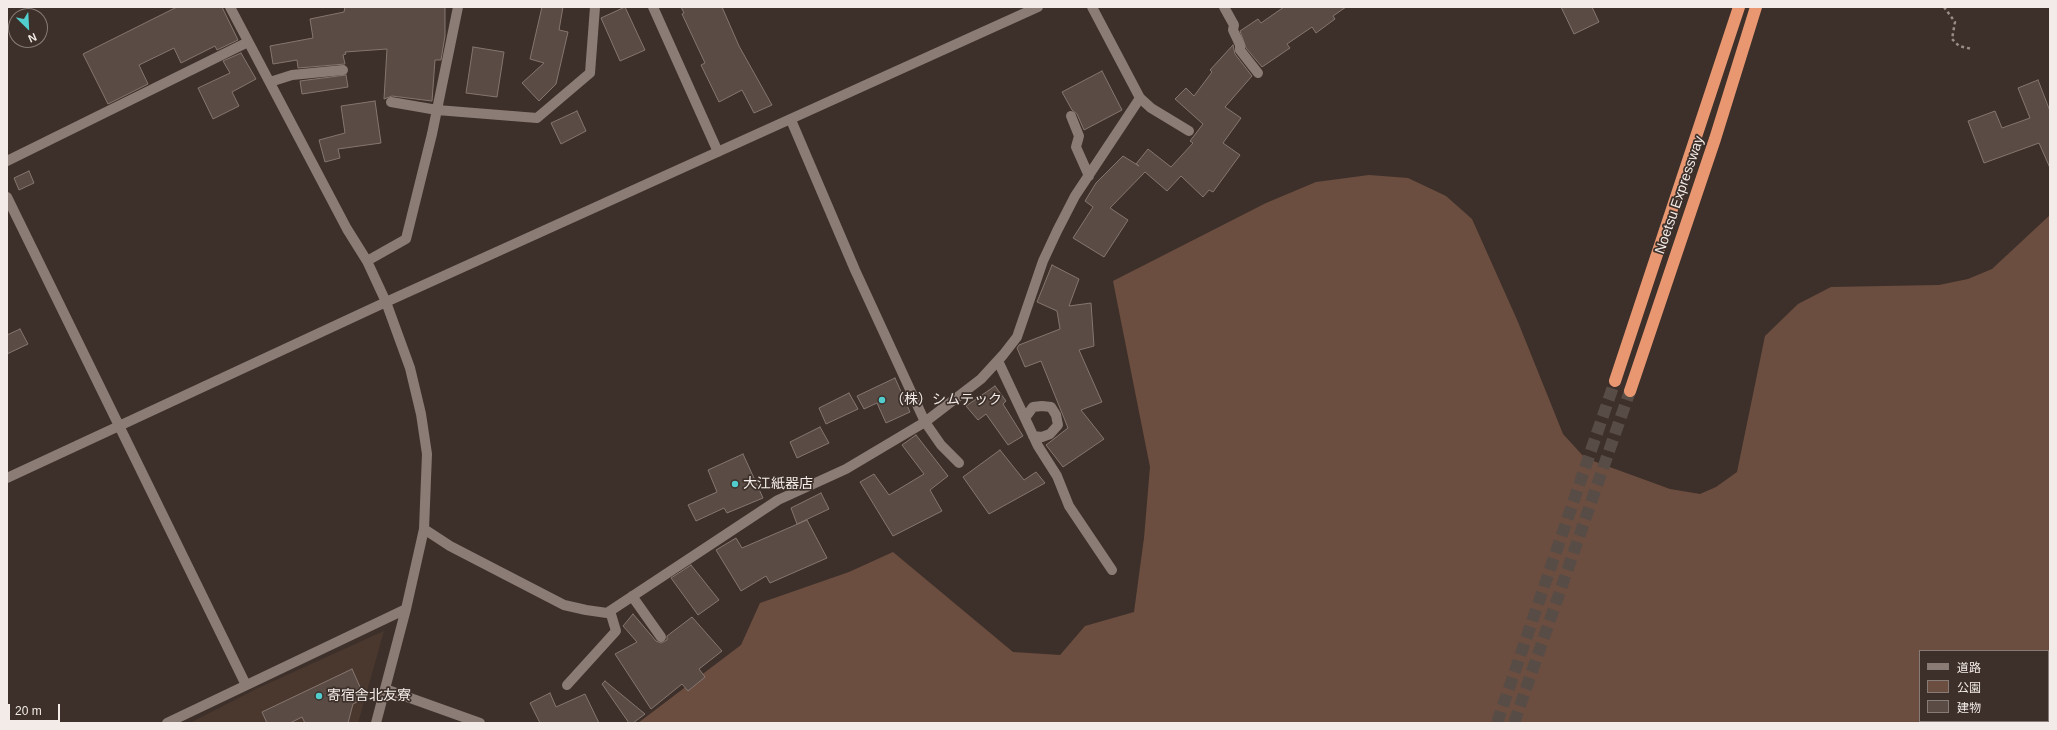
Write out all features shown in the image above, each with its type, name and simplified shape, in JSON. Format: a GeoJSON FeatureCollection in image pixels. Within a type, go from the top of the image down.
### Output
{"type":"FeatureCollection","features":[{"type":"Feature","properties":{"kind":"highway","name":"Noetsu Expressway"},"geometry":{"type":"LineString","coordinates":[[1615,381],[1739,7]]}},
{"type":"Feature","properties":{"kind":"highway","name":"Noetsu Expressway"},"geometry":{"type":"LineString","coordinates":[[1630,391],[1715,139],[1756,7]]}},
{"type":"Feature","properties":{"kind":"street"},"geometry":{"type":"LineString","coordinates":[[230,7],[347,229],[367,261],[386,302],[410,368],[421,414],[427,454],[424,529],[406,609],[376,723]]}},
{"type":"Feature","properties":{"kind":"street"},"geometry":{"type":"LineString","coordinates":[[367,261],[406,239],[437,110],[458,7]]}},
{"type":"Feature","properties":{"kind":"street"},"geometry":{"type":"LineString","coordinates":[[391,102],[437,110],[537,118],[590,73],[595,7]]}},
{"type":"Feature","properties":{"kind":"street"},"geometry":{"type":"LineString","coordinates":[[653,7],[718,152]]}},
{"type":"Feature","properties":{"kind":"street"},"geometry":{"type":"LineString","coordinates":[[7,478],[119,424],[386,302],[1038,7]]}},
{"type":"Feature","properties":{"kind":"street"},"geometry":{"type":"LineString","coordinates":[[1092,7],[1140,98],[1151,108],[1189,131]]}},
{"type":"Feature","properties":{"kind":"street"},"geometry":{"type":"LineString","coordinates":[[1224,7],[1234,25],[1233,30],[1240,45],[1240,50],[1258,73]]}},
{"type":"Feature","properties":{"kind":"street"},"geometry":{"type":"LineString","coordinates":[[7,161],[248,42]]}},
{"type":"Feature","properties":{"kind":"street"},"geometry":{"type":"LineString","coordinates":[[270,82],[292,75],[343,70]]}},
{"type":"Feature","properties":{"kind":"street"},"geometry":{"type":"LineString","coordinates":[[424,529],[457,549],[564,605],[607,613],[778,500],[846,469],[925,422],[981,379],[998,361],[1016,337],[1056,231],[1089,176],[1140,98]]}},
{"type":"Feature","properties":{"kind":"street"},"geometry":{"type":"LineString","coordinates":[[1070,116],[1079,136],[1076,146],[1089,176]]}},
{"type":"Feature","properties":{"kind":"street"},"geometry":{"type":"LineString","coordinates":[[791,120],[854,270],[925,422],[941,445],[959,463]]}},
{"type":"Feature","properties":{"kind":"street"},"geometry":{"type":"LineString","coordinates":[[7,197],[246,685]]}},
{"type":"Feature","properties":{"kind":"street"},"geometry":{"type":"LineString","coordinates":[[998,361],[1033,436],[1057,476],[1069,506],[1112,570]]}},
{"type":"Feature","properties":{"kind":"street"},"geometry":{"type":"LineString","coordinates":[[1025,418],[1033,408],[1042,406],[1051,407],[1056,415],[1058,425],[1050,434],[1042,437],[1033,436]]}},
{"type":"Feature","properties":{"kind":"street"},"geometry":{"type":"LineString","coordinates":[[632,596],[661,637]]}},
{"type":"Feature","properties":{"kind":"street"},"geometry":{"type":"LineString","coordinates":[[167,723],[406,609]]}},
{"type":"Feature","properties":{"kind":"street"},"geometry":{"type":"LineString","coordinates":[[567,685],[616,631],[610,611]]}},
{"type":"Feature","properties":{"kind":"street"},"geometry":{"type":"LineString","coordinates":[[385,689],[480,723]]}},
{"type":"Feature","properties":{"kind":"path"},"geometry":{"type":"LineString","coordinates":[[1944,7],[1955,22],[1952,39],[1959,46],[1972,49]]}},
{"type":"Feature","properties":{"kind":"shaded area"},"geometry":{"type":"Polygon","coordinates":[[[384,631],[358,723],[190,723],[256,689],[384,631]]]}},
{"type":"Feature","properties":{"kind":"green space"},"geometry":{"type":"Polygon","coordinates":[[[1369,175],[1408,178],[1446,196],[1472,219],[1518,322],[1563,434],[1585,458],[1670,489],[1700,494],[1716,487],[1737,472],[1765,336],[1798,304],[1831,287],[1939,285],[1968,279],[1992,269],[2050,215],[2050,723],[638,723],[741,645],[760,603],[849,572],[893,552],[1013,652],[1060,655],[1085,626],[1134,612],[1144,538],[1150,467],[1113,281],[1266,203],[1316,182],[1369,175]]]}},
{"type":"Feature","properties":{"kind":"building"},"geometry":{"type":"Polygon","coordinates":[[[177,7],[222,7],[238,40],[217,50],[215,46],[181,63],[174,48],[139,65],[148,84],[108,104],[83,54],[177,7]]]}},
{"type":"Feature","properties":{"kind":"building"},"geometry":{"type":"Polygon","coordinates":[[[345,7],[445,7],[445,36],[441,60],[435,60],[432,101],[392,96],[384,99],[387,49],[345,52],[346,54],[343,55],[345,64],[298,68],[297,60],[273,64],[270,46],[313,38],[310,19],[344,12],[345,7]]]}},
{"type":"Feature","properties":{"kind":"building"},"geometry":{"type":"Polygon","coordinates":[[[542,7],[563,7],[559,30],[568,32],[556,84],[539,101],[522,83],[544,63],[530,59],[542,7]]]}},
{"type":"Feature","properties":{"kind":"building"},"geometry":{"type":"Polygon","coordinates":[[[625,7],[645,50],[620,61],[601,18],[625,7]]]}},
{"type":"Feature","properties":{"kind":"building"},"geometry":{"type":"Polygon","coordinates":[[[681,7],[722,7],[739,46],[772,105],[754,113],[742,90],[719,102],[701,65],[705,63],[682,14],[684,13],[681,7]]]}},
{"type":"Feature","properties":{"kind":"building"},"geometry":{"type":"Polygon","coordinates":[[[1284,7],[1346,7],[1333,16],[1335,19],[1316,33],[1312,27],[1287,44],[1290,48],[1262,67],[1246,48],[1240,31],[1258,19],[1261,23],[1284,7]]]}},
{"type":"Feature","properties":{"kind":"building"},"geometry":{"type":"Polygon","coordinates":[[[1561,7],[1592,7],[1599,22],[1574,34],[1561,7]]]}},
{"type":"Feature","properties":{"kind":"building"},"geometry":{"type":"Polygon","coordinates":[[[1233,45],[1235,54],[1252,76],[1225,107],[1241,118],[1223,143],[1240,155],[1213,192],[1209,190],[1203,197],[1181,176],[1167,191],[1145,172],[1110,208],[1128,220],[1104,257],[1073,238],[1093,207],[1085,201],[1096,183],[1123,156],[1139,166],[1136,164],[1148,149],[1171,167],[1193,143],[1190,141],[1203,124],[1175,99],[1186,88],[1194,96],[1212,72],[1210,70],[1233,45]]]}},
{"type":"Feature","properties":{"kind":"building"},"geometry":{"type":"Polygon","coordinates":[[[473,47],[504,52],[497,97],[466,93],[473,47]]]}},
{"type":"Feature","properties":{"kind":"building"},"geometry":{"type":"Polygon","coordinates":[[[241,53],[256,79],[232,92],[239,106],[213,119],[198,88],[230,73],[223,61],[241,53]]]}},
{"type":"Feature","properties":{"kind":"building"},"geometry":{"type":"Polygon","coordinates":[[[1102,71],[1122,110],[1084,130],[1077,114],[1072,110],[1062,92],[1102,71]]]}},
{"type":"Feature","properties":{"kind":"building"},"geometry":{"type":"Polygon","coordinates":[[[346,75],[348,87],[302,94],[300,81],[346,75]]]}},
{"type":"Feature","properties":{"kind":"building"},"geometry":{"type":"Polygon","coordinates":[[[2038,80],[2050,111],[2050,168],[2039,143],[1984,163],[1968,121],[1995,111],[2002,128],[2030,118],[2018,88],[2038,80]]]}},
{"type":"Feature","properties":{"kind":"building"},"geometry":{"type":"Polygon","coordinates":[[[375,101],[381,143],[338,149],[340,158],[325,162],[319,140],[345,133],[341,106],[375,101]]]}},
{"type":"Feature","properties":{"kind":"building"},"geometry":{"type":"Polygon","coordinates":[[[577,111],[586,131],[561,144],[551,123],[577,111]]]}},
{"type":"Feature","properties":{"kind":"building"},"geometry":{"type":"Polygon","coordinates":[[[29,171],[34,183],[19,190],[14,178],[29,171]]]}},
{"type":"Feature","properties":{"kind":"building"},"geometry":{"type":"Polygon","coordinates":[[[1052,265],[1079,279],[1069,306],[1091,303],[1094,346],[1079,350],[1102,402],[1081,410],[1104,439],[1063,467],[1046,445],[1068,428],[1041,361],[1025,367],[1017,348],[1019,345],[1060,329],[1057,311],[1037,302],[1052,265]]]}},
{"type":"Feature","properties":{"kind":"building"},"geometry":{"type":"Polygon","coordinates":[[[20,329],[28,344],[7,354],[7,335],[20,329]]]}},
{"type":"Feature","properties":{"kind":"building","name":"（株）シムテック"},"geometry":{"type":"Polygon","coordinates":[[[895,378],[910,412],[886,423],[877,403],[864,409],[857,396],[895,378]]]}},
{"type":"Feature","properties":{"kind":"building"},"geometry":{"type":"Polygon","coordinates":[[[995,386],[1006,401],[1003,404],[1023,436],[1008,445],[986,414],[978,420],[966,406],[995,386]]]}},
{"type":"Feature","properties":{"kind":"building"},"geometry":{"type":"Polygon","coordinates":[[[849,393],[858,409],[826,424],[819,408],[849,393]]]}},
{"type":"Feature","properties":{"kind":"building"},"geometry":{"type":"Polygon","coordinates":[[[820,427],[829,443],[797,458],[790,442],[820,427]]]}},
{"type":"Feature","properties":{"kind":"building"},"geometry":{"type":"Polygon","coordinates":[[[916,435],[948,476],[930,490],[942,511],[893,536],[860,482],[874,474],[889,495],[924,474],[902,445],[916,435]]]}},
{"type":"Feature","properties":{"kind":"building"},"geometry":{"type":"Polygon","coordinates":[[[1000,450],[1024,480],[1036,472],[1045,483],[989,514],[963,477],[1000,450]]]}},
{"type":"Feature","properties":{"kind":"building","name":"大江紙器店"},"geometry":{"type":"Polygon","coordinates":[[[743,454],[763,498],[727,513],[724,508],[696,521],[688,505],[717,492],[708,470],[743,454]]]}},
{"type":"Feature","properties":{"kind":"building"},"geometry":{"type":"Polygon","coordinates":[[[821,493],[829,509],[797,524],[791,508],[821,493]]]}},
{"type":"Feature","properties":{"kind":"building"},"geometry":{"type":"Polygon","coordinates":[[[807,520],[827,558],[770,583],[766,576],[741,591],[716,550],[736,538],[742,548],[807,520]]]}},
{"type":"Feature","properties":{"kind":"building"},"geometry":{"type":"Polygon","coordinates":[[[691,565],[719,600],[698,615],[671,578],[691,565]]]}},
{"type":"Feature","properties":{"kind":"building"},"geometry":{"type":"Polygon","coordinates":[[[633,614],[656,641],[661,643],[667,640],[667,636],[692,617],[722,651],[699,669],[705,677],[688,691],[682,684],[651,709],[615,654],[637,642],[623,626],[633,614]]]}},
{"type":"Feature","properties":{"kind":"building","name":"寄宿舎北友寮"},"geometry":{"type":"Polygon","coordinates":[[[352,669],[365,698],[353,704],[348,723],[305,723],[302,717],[290,723],[267,723],[262,712],[352,669]]]}},
{"type":"Feature","properties":{"kind":"building"},"geometry":{"type":"Polygon","coordinates":[[[605,681],[645,714],[633,723],[629,723],[602,684],[605,681]]]}},
{"type":"Feature","properties":{"kind":"building"},"geometry":{"type":"Polygon","coordinates":[[[550,693],[556,707],[585,694],[599,723],[540,723],[530,703],[550,693]]]}},
{"type":"Feature","properties":{"kind":"tunnel"},"geometry":{"type":"LineString","coordinates":[[1497,723],[1615,381]]}},
{"type":"Feature","properties":{"kind":"tunnel"},"geometry":{"type":"LineString","coordinates":[[1514,723],[1630,391]]}},
{"type":"Feature","properties":{"kind":"place","name":"（株）シムテック"},"geometry":{"type":"Point","coordinates":[882,400]}},
{"type":"Feature","properties":{"kind":"place","name":"大江紙器店"},"geometry":{"type":"Point","coordinates":[735,484]}},
{"type":"Feature","properties":{"kind":"place","name":"寄宿舎北友寮"},"geometry":{"type":"Point","coordinates":[319,696]}}]}
